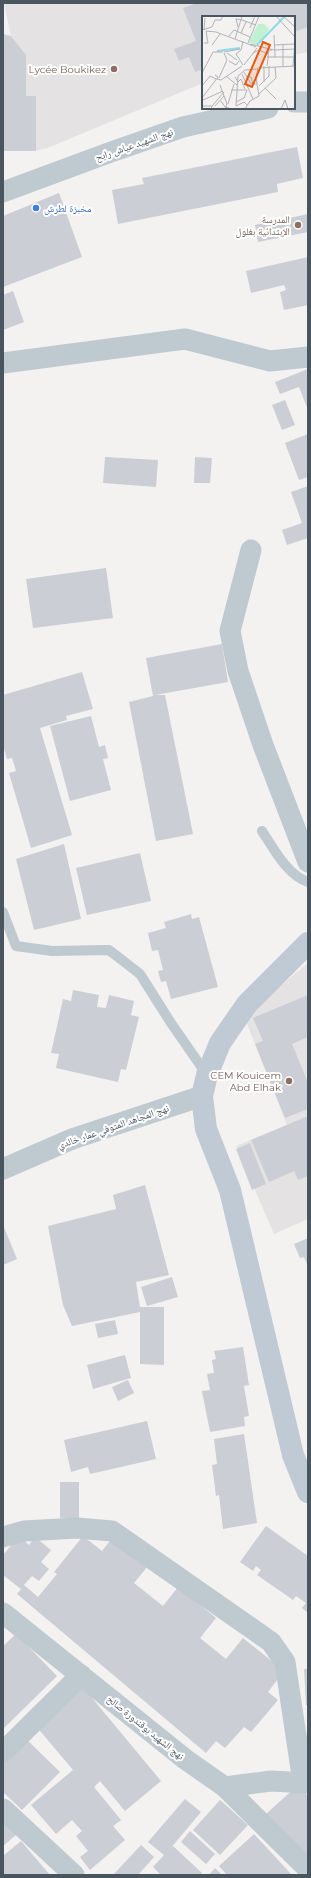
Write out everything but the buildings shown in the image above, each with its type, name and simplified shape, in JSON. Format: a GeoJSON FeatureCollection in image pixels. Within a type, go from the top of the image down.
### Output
{"type":"FeatureCollection","features":[{"type":"Feature","properties":{"kind":"main road"},"geometry":{"type":"LineString","coordinates":[[308,943],[246,1004],[220,1043],[207,1075],[202,1096],[206,1129],[230,1190],[293,1455],[308,1492]]}},
{"type":"Feature","properties":{"kind":"street"},"geometry":{"type":"LineString","coordinates":[[295,102],[308,102]]}},
{"type":"Feature","properties":{"kind":"street","name":"نهج الشهيد عياش رابح"},"geometry":{"type":"LineString","coordinates":[[3,192],[183,127],[264,109]]}},
{"type":"Feature","properties":{"kind":"street"},"geometry":{"type":"LineString","coordinates":[[3,363],[185,339],[270,361],[308,357]]}},
{"type":"Feature","properties":{"kind":"street"},"geometry":{"type":"LineString","coordinates":[[251,550],[230,631],[238,671],[263,745],[308,862]]}},
{"type":"Feature","properties":{"kind":"street","name":"نهج المجاهد المتوفي عمار خالدي"},"geometry":{"type":"LineString","coordinates":[[3,1169],[72,1139],[202,1096]]}},
{"type":"Feature","properties":{"kind":"street"},"geometry":{"type":"LineString","coordinates":[[3,1537],[24,1531],[77,1528],[112,1531],[271,1642],[285,1662],[305,1783],[271,1781],[225,1788]]}},
{"type":"Feature","properties":{"kind":"street","name":"نهج الشهيد بوقندورة صالح"},"geometry":{"type":"LineString","coordinates":[[3,1613],[185,1759],[225,1788],[308,1869]]}},
{"type":"Feature","properties":{"kind":"street"},"geometry":{"type":"LineString","coordinates":[[3,1752],[81,1675]]}},
{"type":"Feature","properties":{"kind":"street"},"geometry":{"type":"LineString","coordinates":[[3,1809],[74,1875]]}},
{"type":"Feature","properties":{"kind":"lane"},"geometry":{"type":"LineString","coordinates":[[262,831],[285,864],[301,880],[308,882]]}},
{"type":"Feature","properties":{"kind":"lane"},"geometry":{"type":"LineString","coordinates":[[3,912],[16,946],[52,951],[109,950],[140,974],[171,1023],[207,1075]]}},
{"type":"Feature","properties":{"kind":"shaded area","name":"Lycée Boukikez"},"geometry":{"type":"Polygon","coordinates":[[[4,3],[308,3],[308,52],[295,55],[295,16],[202,16],[202,83],[50,147],[36,151],[36,97],[26,96],[26,55],[11,36],[4,3]]]}},
{"type":"Feature","properties":{"kind":"shaded area","name":"CEM Kouicem Abd Elhak"},"geometry":{"type":"Polygon","coordinates":[[[308,963],[308,1219],[274,1234],[236,1146],[287,1125],[244,1016],[308,963]]]}},
{"type":"Feature","properties":{"kind":"place","name":"Lycée Boukikez"},"geometry":{"type":"Point","coordinates":[114,69]}},
{"type":"Feature","properties":{"kind":"place","name":"مخبزة لطرش"},"geometry":{"type":"Point","coordinates":[36,208]}},
{"type":"Feature","properties":{"kind":"place","name":"المدرسة الإبتدائية بغلول"},"geometry":{"type":"Point","coordinates":[298,225]}},
{"type":"Feature","properties":{"kind":"place","name":"CEM Kouicem Abd Elhak"},"geometry":{"type":"Point","coordinates":[289,1081]}}]}
